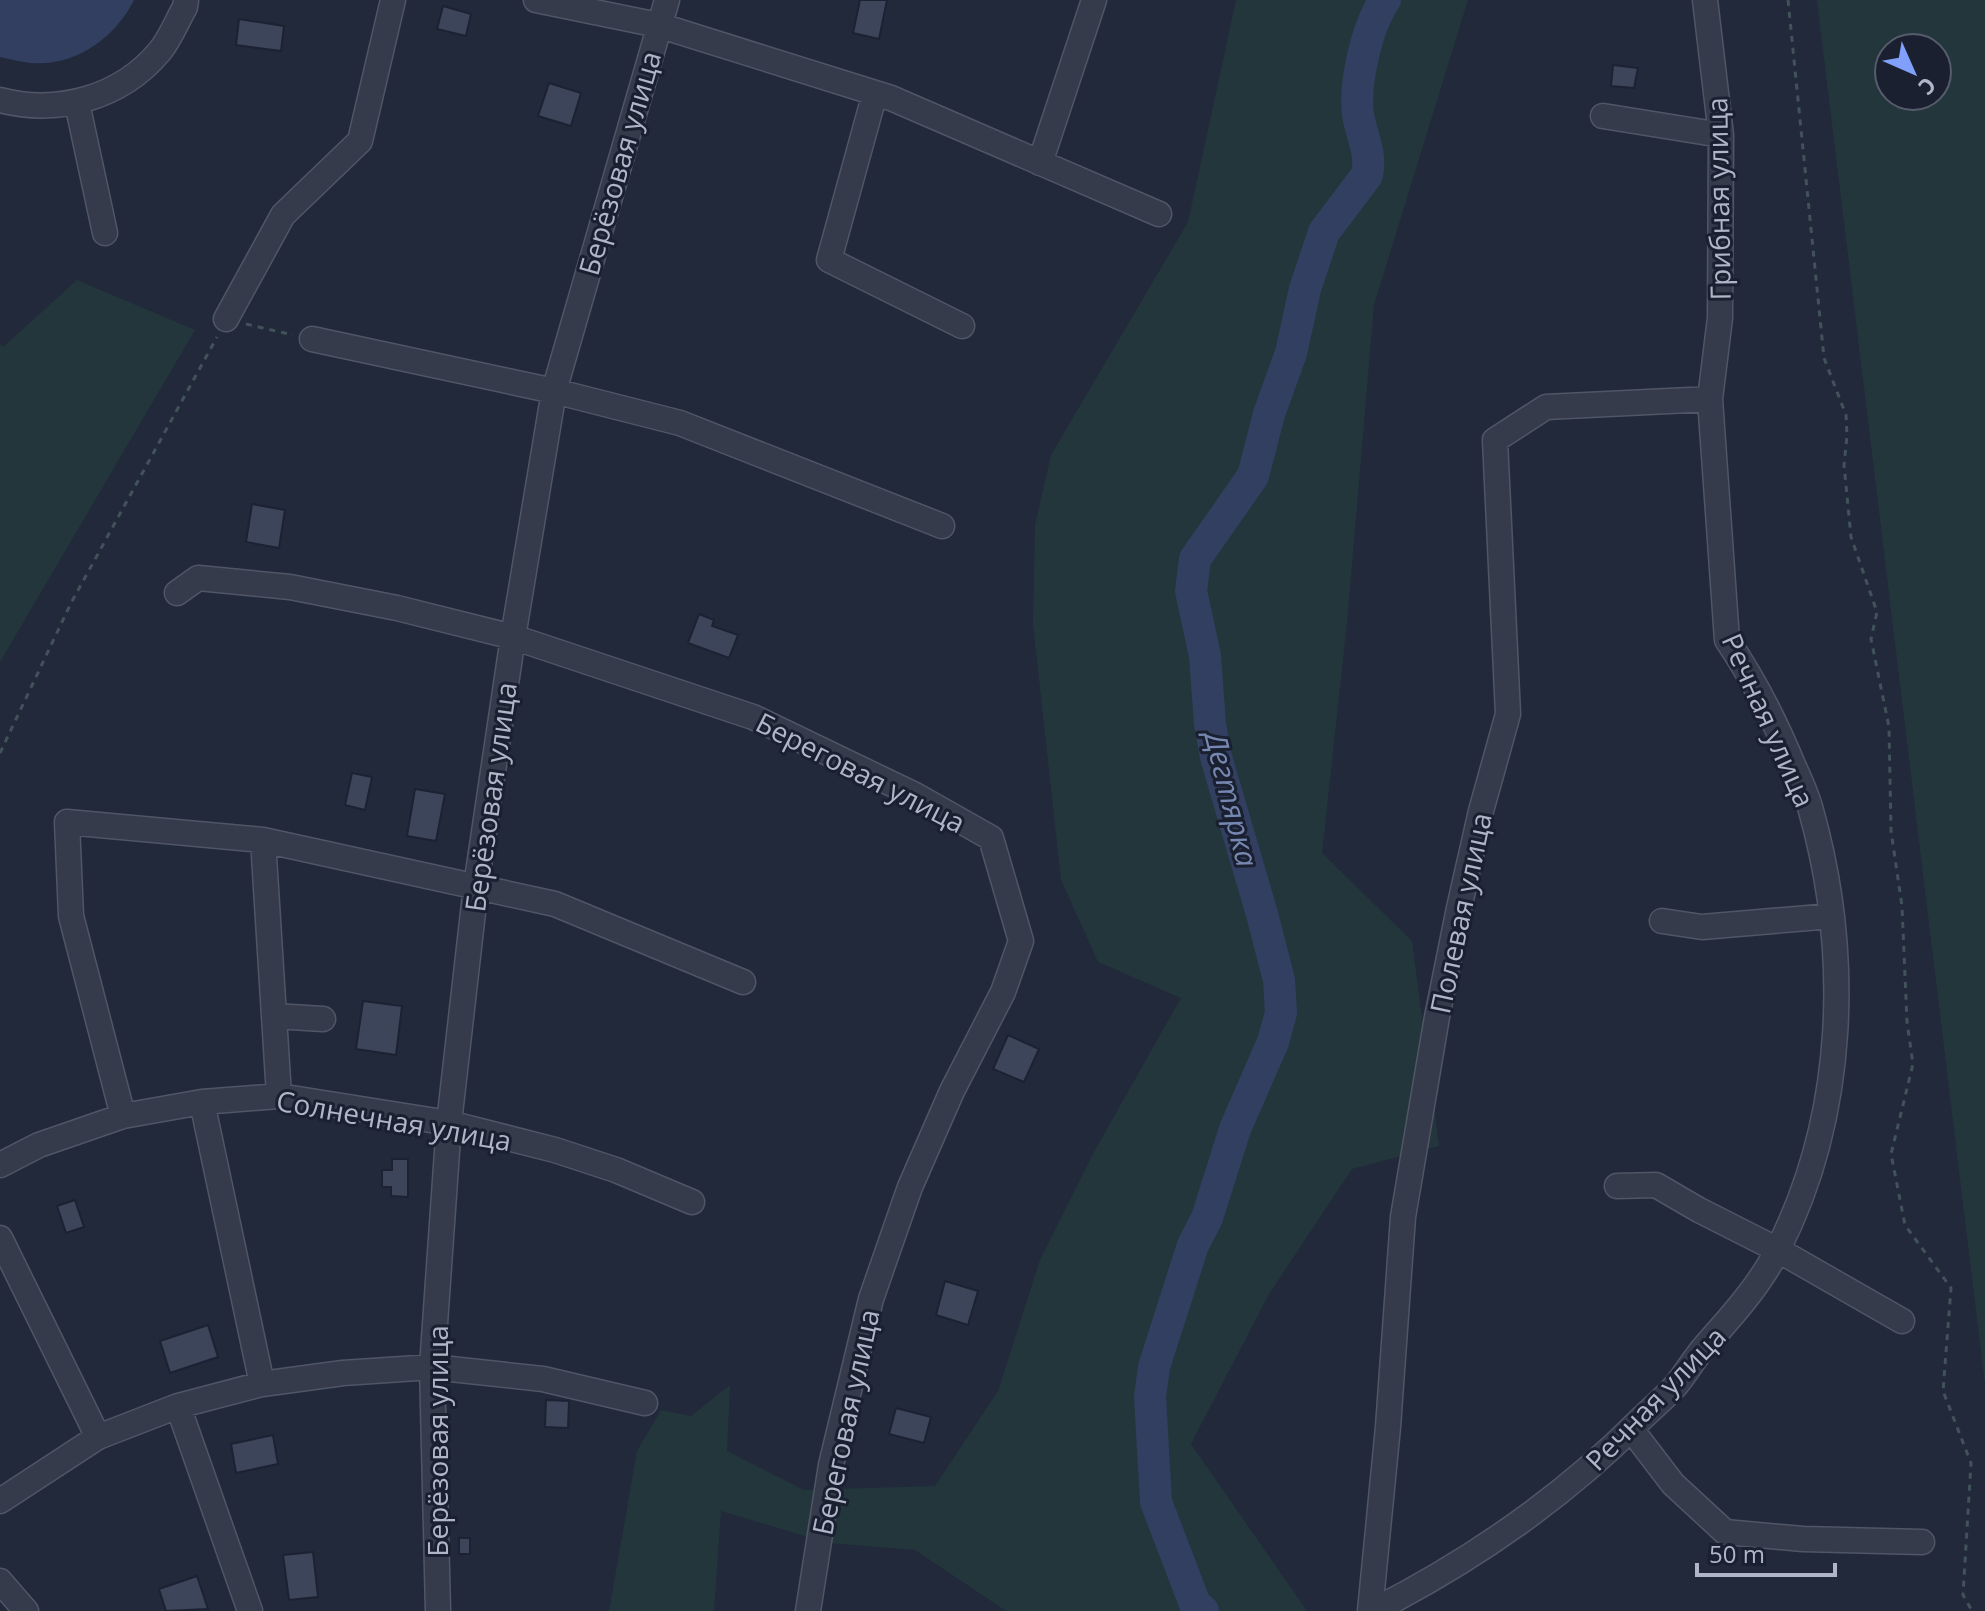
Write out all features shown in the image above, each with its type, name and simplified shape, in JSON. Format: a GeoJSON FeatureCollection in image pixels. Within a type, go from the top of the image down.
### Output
{"type":"FeatureCollection","features":[{"type":"Feature","properties":{"kind":"street"},"geometry":{"type":"LineString","coordinates":[[0,100],[26,107],[77,103],[123,84],[160,51],[186,0]]}},
{"type":"Feature","properties":{"kind":"street"},"geometry":{"type":"LineString","coordinates":[[226,319],[283,215],[360,141],[393,0]]}},
{"type":"Feature","properties":{"kind":"street"},"geometry":{"type":"LineString","coordinates":[[536,0],[658,25],[875,93],[1159,214]]}},
{"type":"Feature","properties":{"kind":"street","name":"Берёзовая улица"},"geometry":{"type":"LineString","coordinates":[[438,1611],[432,1367],[449,1123],[476,886],[554,391],[667,0]]}},
{"type":"Feature","properties":{"kind":"street"},"geometry":{"type":"LineString","coordinates":[[1040,163],[1094,0]]}},
{"type":"Feature","properties":{"kind":"street","name":"Грибная улица"},"geometry":{"type":"LineString","coordinates":[[1705,0],[1721,135],[1720,318],[1710,399]]}},
{"type":"Feature","properties":{"kind":"street"},"geometry":{"type":"LineString","coordinates":[[875,93],[829,260],[962,326]]}},
{"type":"Feature","properties":{"kind":"street"},"geometry":{"type":"LineString","coordinates":[[77,103],[105,233]]}},
{"type":"Feature","properties":{"kind":"street"},"geometry":{"type":"LineString","coordinates":[[1603,116],[1721,135]]}},
{"type":"Feature","properties":{"kind":"street"},"geometry":{"type":"LineString","coordinates":[[312,339],[554,391],[680,423],[942,526]]}},
{"type":"Feature","properties":{"kind":"street","name":"Речная улица"},"geometry":{"type":"LineString","coordinates":[[1372,1611],[1435,1579],[1557,1496],[1676,1385],[1733,1317],[1778,1250],[1808,1176],[1828,1101],[1836,1038],[1836,951],[1829,887],[1810,804],[1777,725],[1727,640],[1710,399]]}},
{"type":"Feature","properties":{"kind":"street","name":"Полевая улица"},"geometry":{"type":"LineString","coordinates":[[1372,1611],[1403,1217],[1459,908],[1481,811],[1508,714],[1495,440],[1546,407],[1710,399]]}},
{"type":"Feature","properties":{"kind":"street","name":"Береговая улица"},"geometry":{"type":"LineString","coordinates":[[177,593],[198,578],[290,587],[397,608],[513,637],[753,717],[915,795],[991,838],[1021,941],[1003,992],[952,1091],[910,1187],[871,1299],[831,1465],[808,1611]]}},
{"type":"Feature","properties":{"kind":"street"},"geometry":{"type":"LineString","coordinates":[[123,1116],[71,916],[67,822],[263,840],[555,904],[743,982]]}},
{"type":"Feature","properties":{"kind":"street"},"geometry":{"type":"LineString","coordinates":[[263,840],[279,1096]]}},
{"type":"Feature","properties":{"kind":"street"},"geometry":{"type":"LineString","coordinates":[[1662,921],[1702,927],[1832,916]]}},
{"type":"Feature","properties":{"kind":"street"},"geometry":{"type":"LineString","coordinates":[[274,1016],[323,1019]]}},
{"type":"Feature","properties":{"kind":"street","name":"Солнечная улица"},"geometry":{"type":"LineString","coordinates":[[0,1165],[39,1145],[123,1116],[202,1102],[279,1096],[449,1123],[555,1150],[616,1170],[692,1202]]}},
{"type":"Feature","properties":{"kind":"street"},"geometry":{"type":"LineString","coordinates":[[202,1102],[262,1384]]}},
{"type":"Feature","properties":{"kind":"street"},"geometry":{"type":"LineString","coordinates":[[1617,1186],[1656,1185],[1902,1321]]}},
{"type":"Feature","properties":{"kind":"street"},"geometry":{"type":"LineString","coordinates":[[0,1238],[98,1437]]}},
{"type":"Feature","properties":{"kind":"street"},"geometry":{"type":"LineString","coordinates":[[0,1501],[98,1437],[178,1406],[262,1384],[343,1373],[432,1367],[543,1379],[645,1403]]}},
{"type":"Feature","properties":{"kind":"street"},"geometry":{"type":"LineString","coordinates":[[178,1406],[250,1611]]}},
{"type":"Feature","properties":{"kind":"street"},"geometry":{"type":"LineString","coordinates":[[1631,1429],[1673,1484],[1725,1532],[1803,1539],[1922,1542]]}},
{"type":"Feature","properties":{"kind":"street"},"geometry":{"type":"LineString","coordinates":[[0,1581],[26,1611]]}},
{"type":"Feature","properties":{"kind":"path"},"geometry":{"type":"LineString","coordinates":[[1788,0],[1824,358],[1846,415],[1844,465],[1851,537],[1877,612],[1871,639],[1889,727],[1891,831],[1902,906],[1907,1022],[1913,1064],[1891,1154],[1905,1225],[1951,1288],[1943,1391],[1971,1463],[1963,1595],[1972,1611]]}},
{"type":"Feature","properties":{"kind":"path"},"geometry":{"type":"LineString","coordinates":[[0,753],[71,603],[226,319],[312,339]]}},
{"type":"Feature","properties":{"kind":"shaded area"},"geometry":{"type":"Polygon","coordinates":[[[1236,0],[1468,0],[1374,305],[1347,623],[1322,853],[1412,941],[1439,1146],[1352,1169],[1269,1294],[1191,1444],[1307,1611],[1006,1611],[915,1550],[828,1543],[721,1511],[714,1611],[609,1611],[637,1451],[661,1410],[691,1416],[730,1385],[727,1451],[804,1490],[935,1486],[998,1391],[1040,1260],[1095,1150],[1181,998],[1098,962],[1061,880],[1033,624],[1035,525],[1051,455],[1188,222],[1236,0]]]}},
{"type":"Feature","properties":{"kind":"shaded area"},"geometry":{"type":"Polygon","coordinates":[[[1817,0],[1985,0],[1985,1385],[1817,0]]]}},
{"type":"Feature","properties":{"kind":"shaded area"},"geometry":{"type":"Polygon","coordinates":[[[77,280],[195,330],[0,662],[0,344],[3,347],[77,280]]]}},
{"type":"Feature","properties":{"kind":"water"},"geometry":{"type":"Polygon","coordinates":[[[0,0],[134,0],[116,26],[92,47],[63,60],[31,63],[0,57],[0,0]]]}},
{"type":"Feature","properties":{"kind":"building"},"geometry":{"type":"Polygon","coordinates":[[[860,0],[887,0],[879,39],[853,33],[860,0]]]}},
{"type":"Feature","properties":{"kind":"building"},"geometry":{"type":"Polygon","coordinates":[[[443,6],[471,14],[466,36],[437,29],[443,6]]]}},
{"type":"Feature","properties":{"kind":"building"},"geometry":{"type":"Polygon","coordinates":[[[239,19],[284,26],[281,51],[236,45],[239,19]]]}},
{"type":"Feature","properties":{"kind":"building"},"geometry":{"type":"Polygon","coordinates":[[[1613,65],[1638,68],[1634,88],[1611,86],[1613,65]]]}},
{"type":"Feature","properties":{"kind":"building"},"geometry":{"type":"Polygon","coordinates":[[[549,83],[581,93],[571,126],[538,116],[549,83]]]}},
{"type":"Feature","properties":{"kind":"building"},"geometry":{"type":"Polygon","coordinates":[[[252,504],[285,510],[279,548],[246,542],[252,504]]]}},
{"type":"Feature","properties":{"kind":"building"},"geometry":{"type":"Polygon","coordinates":[[[699,614],[714,620],[712,626],[738,635],[729,658],[688,643],[699,614]]]}},
{"type":"Feature","properties":{"kind":"building"},"geometry":{"type":"Polygon","coordinates":[[[352,773],[372,777],[365,810],[345,805],[352,773]]]}},
{"type":"Feature","properties":{"kind":"building"},"geometry":{"type":"Polygon","coordinates":[[[415,789],[445,794],[436,841],[407,836],[415,789]]]}},
{"type":"Feature","properties":{"kind":"building"},"geometry":{"type":"Polygon","coordinates":[[[363,1001],[402,1006],[396,1055],[356,1049],[363,1001]]]}},
{"type":"Feature","properties":{"kind":"building"},"geometry":{"type":"Polygon","coordinates":[[[1008,1035],[1039,1049],[1024,1082],[993,1069],[1008,1035]]]}},
{"type":"Feature","properties":{"kind":"building"},"geometry":{"type":"Polygon","coordinates":[[[392,1159],[408,1159],[408,1197],[391,1196],[391,1187],[382,1187],[382,1170],[392,1170],[392,1159]]]}},
{"type":"Feature","properties":{"kind":"building"},"geometry":{"type":"Polygon","coordinates":[[[75,1200],[84,1227],[66,1233],[57,1206],[75,1200]]]}},
{"type":"Feature","properties":{"kind":"building"},"geometry":{"type":"Polygon","coordinates":[[[945,1281],[978,1291],[968,1325],[936,1315],[945,1281]]]}},
{"type":"Feature","properties":{"kind":"building"},"geometry":{"type":"Polygon","coordinates":[[[208,1325],[218,1357],[170,1373],[160,1341],[208,1325]]]}},
{"type":"Feature","properties":{"kind":"building"},"geometry":{"type":"Polygon","coordinates":[[[546,1400],[569,1401],[568,1428],[545,1427],[546,1400]]]}},
{"type":"Feature","properties":{"kind":"building"},"geometry":{"type":"Polygon","coordinates":[[[896,1408],[931,1417],[924,1443],[889,1434],[896,1408]]]}},
{"type":"Feature","properties":{"kind":"building"},"geometry":{"type":"Polygon","coordinates":[[[273,1435],[278,1464],[236,1473],[231,1444],[273,1435]]]}},
{"type":"Feature","properties":{"kind":"building"},"geometry":{"type":"Polygon","coordinates":[[[459,1538],[470,1538],[470,1554],[459,1554],[459,1538]]]}},
{"type":"Feature","properties":{"kind":"building"},"geometry":{"type":"Polygon","coordinates":[[[313,1552],[318,1597],[289,1600],[283,1555],[313,1552]]]}},
{"type":"Feature","properties":{"kind":"building"},"geometry":{"type":"Polygon","coordinates":[[[197,1576],[208,1609],[166,1611],[159,1589],[197,1576]]]}},
{"type":"Feature","properties":{"kind":"waterway","name":"Дегтярка"},"geometry":{"type":"LineString","coordinates":[[1203,1611],[1195,1604],[1156,1502],[1150,1397],[1154,1367],[1193,1245],[1207,1218],[1235,1129],[1273,1042],[1281,1013],[1279,980],[1216,757],[1205,656],[1191,591],[1195,559],[1253,476],[1324,232],[1367,175],[1367,152],[1358,114],[1358,87],[1367,39],[1385,0]]}}]}
